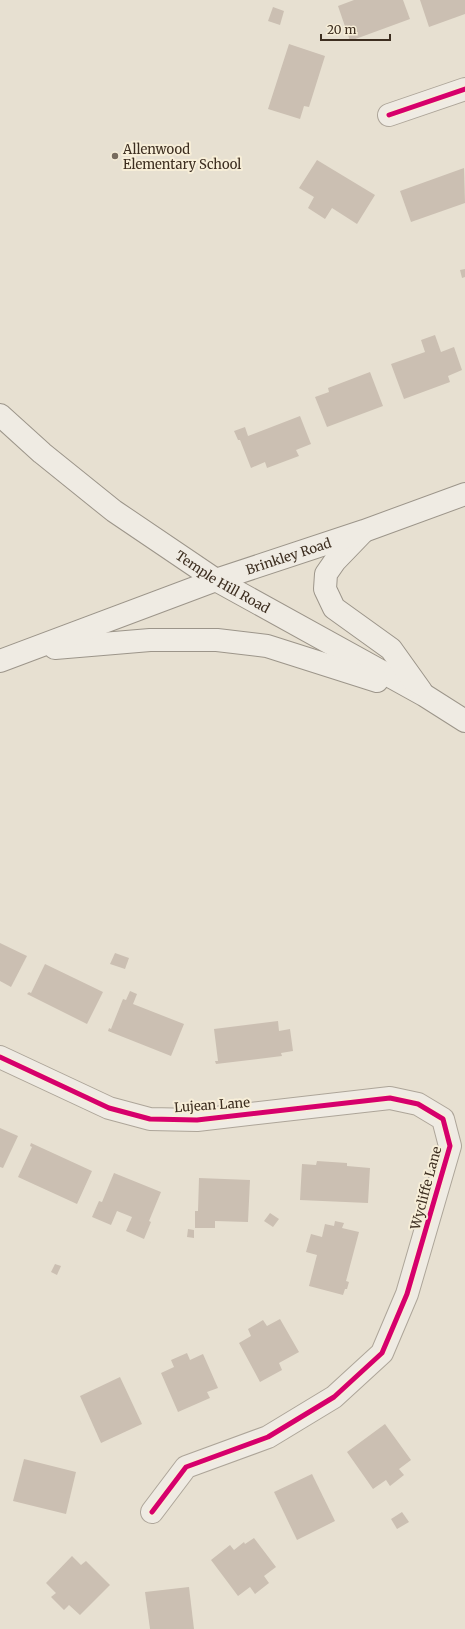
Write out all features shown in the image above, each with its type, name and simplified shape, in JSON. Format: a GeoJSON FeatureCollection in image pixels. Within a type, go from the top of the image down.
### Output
{"type":"FeatureCollection","features":[{"type":"Feature","properties":{"kind":"main road"},"geometry":{"type":"LineString","coordinates":[[389,115],[465,89]]}},
{"type":"Feature","properties":{"kind":"main road","name":"Temple Hill Road"},"geometry":{"type":"LineString","coordinates":[[0,415],[42,453],[114,511],[216,580],[424,696],[465,721]]}},
{"type":"Feature","properties":{"kind":"main road","name":"Brinkley Road"},"geometry":{"type":"LineString","coordinates":[[0,661],[216,580],[364,531],[465,494]]}},
{"type":"Feature","properties":{"kind":"main road"},"geometry":{"type":"LineString","coordinates":[[364,531],[335,561],[326,574],[325,589],[334,608],[391,649],[424,696]]}},
{"type":"Feature","properties":{"kind":"main road"},"geometry":{"type":"LineString","coordinates":[[26,651],[150,640],[216,640],[267,646],[424,696]]}},
{"type":"Feature","properties":{"kind":"main road","name":"Lujean Lane"},"geometry":{"type":"LineString","coordinates":[[0,1057],[109,1108],[150,1119],[197,1120],[390,1098]]}},
{"type":"Feature","properties":{"kind":"main road","name":"Wycliffe Lane"},"geometry":{"type":"LineString","coordinates":[[152,1512],[186,1467],[268,1437],[334,1397],[382,1353],[407,1294],[450,1146],[442,1119],[418,1104],[390,1098]]}},
{"type":"Feature","properties":{"kind":"building"},"geometry":{"type":"Polygon","coordinates":[[[354,0],[403,0],[410,19],[350,41],[338,6],[354,0]]]}},
{"type":"Feature","properties":{"kind":"building"},"geometry":{"type":"Polygon","coordinates":[[[420,0],[465,0],[465,14],[429,27],[420,0]]]}},
{"type":"Feature","properties":{"kind":"building"},"geometry":{"type":"Polygon","coordinates":[[[273,7],[284,11],[280,25],[268,21],[273,7]]]}},
{"type":"Feature","properties":{"kind":"building"},"geometry":{"type":"Polygon","coordinates":[[[289,44],[325,56],[309,107],[304,106],[300,119],[268,109],[289,44]]]}},
{"type":"Feature","properties":{"kind":"building"},"geometry":{"type":"Polygon","coordinates":[[[317,160],[375,195],[357,224],[332,208],[325,219],[308,208],[314,197],[299,188],[317,160]]]}},
{"type":"Feature","properties":{"kind":"building"},"geometry":{"type":"Polygon","coordinates":[[[464,168],[465,203],[411,222],[400,191],[464,168]]]}},
{"type":"Feature","properties":{"kind":"building"},"geometry":{"type":"Polygon","coordinates":[[[465,269],[465,277],[462,278],[460,270],[465,269]]]}},
{"type":"Feature","properties":{"kind":"building"},"geometry":{"type":"Polygon","coordinates":[[[435,335],[441,352],[454,347],[462,370],[448,376],[450,382],[404,399],[391,364],[425,352],[421,340],[435,335]]]}},
{"type":"Feature","properties":{"kind":"building"},"geometry":{"type":"Polygon","coordinates":[[[370,372],[383,406],[327,427],[315,397],[329,392],[328,388],[370,372]]]}},
{"type":"Feature","properties":{"kind":"building"},"geometry":{"type":"Polygon","coordinates":[[[300,416],[311,444],[296,450],[299,456],[267,468],[265,462],[251,468],[240,440],[238,440],[234,431],[245,427],[248,436],[300,416]]]}},
{"type":"Feature","properties":{"kind":"building"},"geometry":{"type":"Polygon","coordinates":[[[0,943],[27,956],[11,987],[0,981],[0,943]]]}},
{"type":"Feature","properties":{"kind":"building"},"geometry":{"type":"Polygon","coordinates":[[[115,953],[129,958],[125,969],[110,964],[115,953]]]}},
{"type":"Feature","properties":{"kind":"building"},"geometry":{"type":"Polygon","coordinates":[[[45,964],[103,992],[87,1024],[27,994],[29,992],[31,993],[45,964]]]}},
{"type":"Feature","properties":{"kind":"building"},"geometry":{"type":"Polygon","coordinates":[[[130,991],[137,994],[133,1004],[184,1024],[171,1056],[108,1031],[109,1028],[111,1029],[123,999],[126,1000],[130,991]]]}},
{"type":"Feature","properties":{"kind":"building"},"geometry":{"type":"Polygon","coordinates":[[[278,1021],[279,1031],[290,1029],[293,1051],[281,1053],[282,1056],[216,1064],[215,1061],[218,1061],[214,1029],[278,1021]]]}},
{"type":"Feature","properties":{"kind":"building"},"geometry":{"type":"Polygon","coordinates":[[[0,1128],[18,1136],[3,1168],[0,1167],[0,1128]]]}},
{"type":"Feature","properties":{"kind":"building"},"geometry":{"type":"Polygon","coordinates":[[[31,1143],[92,1171],[77,1204],[18,1177],[32,1147],[30,1146],[31,1143]]]}},
{"type":"Feature","properties":{"kind":"building"},"geometry":{"type":"Polygon","coordinates":[[[317,1161],[347,1163],[347,1166],[370,1168],[368,1203],[300,1200],[302,1164],[316,1165],[317,1161]]]}},
{"type":"Feature","properties":{"kind":"building"},"geometry":{"type":"Polygon","coordinates":[[[114,1173],[161,1192],[149,1221],[151,1222],[144,1239],[126,1231],[132,1217],[117,1211],[111,1225],[92,1217],[99,1201],[102,1202],[114,1173]]]}},
{"type":"Feature","properties":{"kind":"building"},"geometry":{"type":"Polygon","coordinates":[[[199,1178],[250,1180],[248,1222],[215,1221],[215,1228],[195,1228],[195,1211],[198,1211],[199,1178]]]}},
{"type":"Feature","properties":{"kind":"building"},"geometry":{"type":"Polygon","coordinates":[[[270,1213],[279,1219],[273,1227],[264,1221],[270,1213]]]}},
{"type":"Feature","properties":{"kind":"building"},"geometry":{"type":"Polygon","coordinates":[[[335,1221],[344,1223],[342,1228],[359,1232],[346,1281],[349,1282],[343,1295],[309,1286],[317,1255],[306,1252],[311,1234],[322,1237],[325,1224],[334,1226],[335,1221]]]}},
{"type":"Feature","properties":{"kind":"building"},"geometry":{"type":"Polygon","coordinates":[[[188,1229],[194,1230],[194,1238],[187,1237],[188,1229]]]}},
{"type":"Feature","properties":{"kind":"building"},"geometry":{"type":"Polygon","coordinates":[[[55,1264],[61,1266],[57,1275],[51,1272],[55,1264]]]}},
{"type":"Feature","properties":{"kind":"building"},"geometry":{"type":"Polygon","coordinates":[[[280,1319],[299,1352],[279,1363],[282,1370],[260,1382],[239,1343],[251,1336],[248,1329],[263,1320],[267,1326],[280,1319]]]}},
{"type":"Feature","properties":{"kind":"building"},"geometry":{"type":"Polygon","coordinates":[[[187,1353],[190,1360],[203,1354],[218,1388],[207,1392],[210,1398],[178,1412],[161,1373],[174,1367],[171,1360],[187,1353]]]}},
{"type":"Feature","properties":{"kind":"building"},"geometry":{"type":"Polygon","coordinates":[[[120,1377],[142,1424],[101,1443],[80,1396],[120,1377]]]}},
{"type":"Feature","properties":{"kind":"building"},"geometry":{"type":"Polygon","coordinates":[[[385,1424],[411,1460],[399,1469],[404,1475],[390,1486],[386,1480],[373,1489],[347,1452],[385,1424]]]}},
{"type":"Feature","properties":{"kind":"building"},"geometry":{"type":"Polygon","coordinates":[[[24,1459],[76,1472],[66,1514],[13,1501],[24,1459]]]}},
{"type":"Feature","properties":{"kind":"building"},"geometry":{"type":"Polygon","coordinates":[[[312,1474],[335,1521],[297,1540],[274,1492],[312,1474]]]}},
{"type":"Feature","properties":{"kind":"building"},"geometry":{"type":"Polygon","coordinates":[[[402,1512],[409,1522],[397,1529],[391,1519],[402,1512]]]}},
{"type":"Feature","properties":{"kind":"building"},"geometry":{"type":"Polygon","coordinates":[[[254,1538],[276,1567],[264,1576],[269,1583],[255,1594],[250,1587],[238,1596],[211,1560],[230,1545],[234,1550],[244,1542],[245,1544],[254,1538]]]}},
{"type":"Feature","properties":{"kind":"building"},"geometry":{"type":"Polygon","coordinates":[[[72,1556],[81,1565],[86,1561],[110,1585],[80,1615],[69,1605],[64,1610],[51,1597],[56,1593],[46,1583],[72,1556]]]}},
{"type":"Feature","properties":{"kind":"building"},"geometry":{"type":"Polygon","coordinates":[[[189,1587],[194,1629],[150,1629],[145,1592],[189,1587]]]}},
{"type":"Feature","properties":{"kind":"cycle path"},"geometry":{"type":"LineString","coordinates":[[389,115],[465,89]]}},
{"type":"Feature","properties":{"kind":"cycle path"},"geometry":{"type":"LineString","coordinates":[[0,1057],[109,1108],[150,1119],[197,1120],[390,1098],[418,1104],[443,1119],[450,1146],[407,1294],[382,1353],[334,1397],[268,1437],[186,1467],[152,1512]]}},
{"type":"Feature","properties":{"kind":"place","name":"Allenwood Elementary School"},"geometry":{"type":"Point","coordinates":[115,156]}}]}
